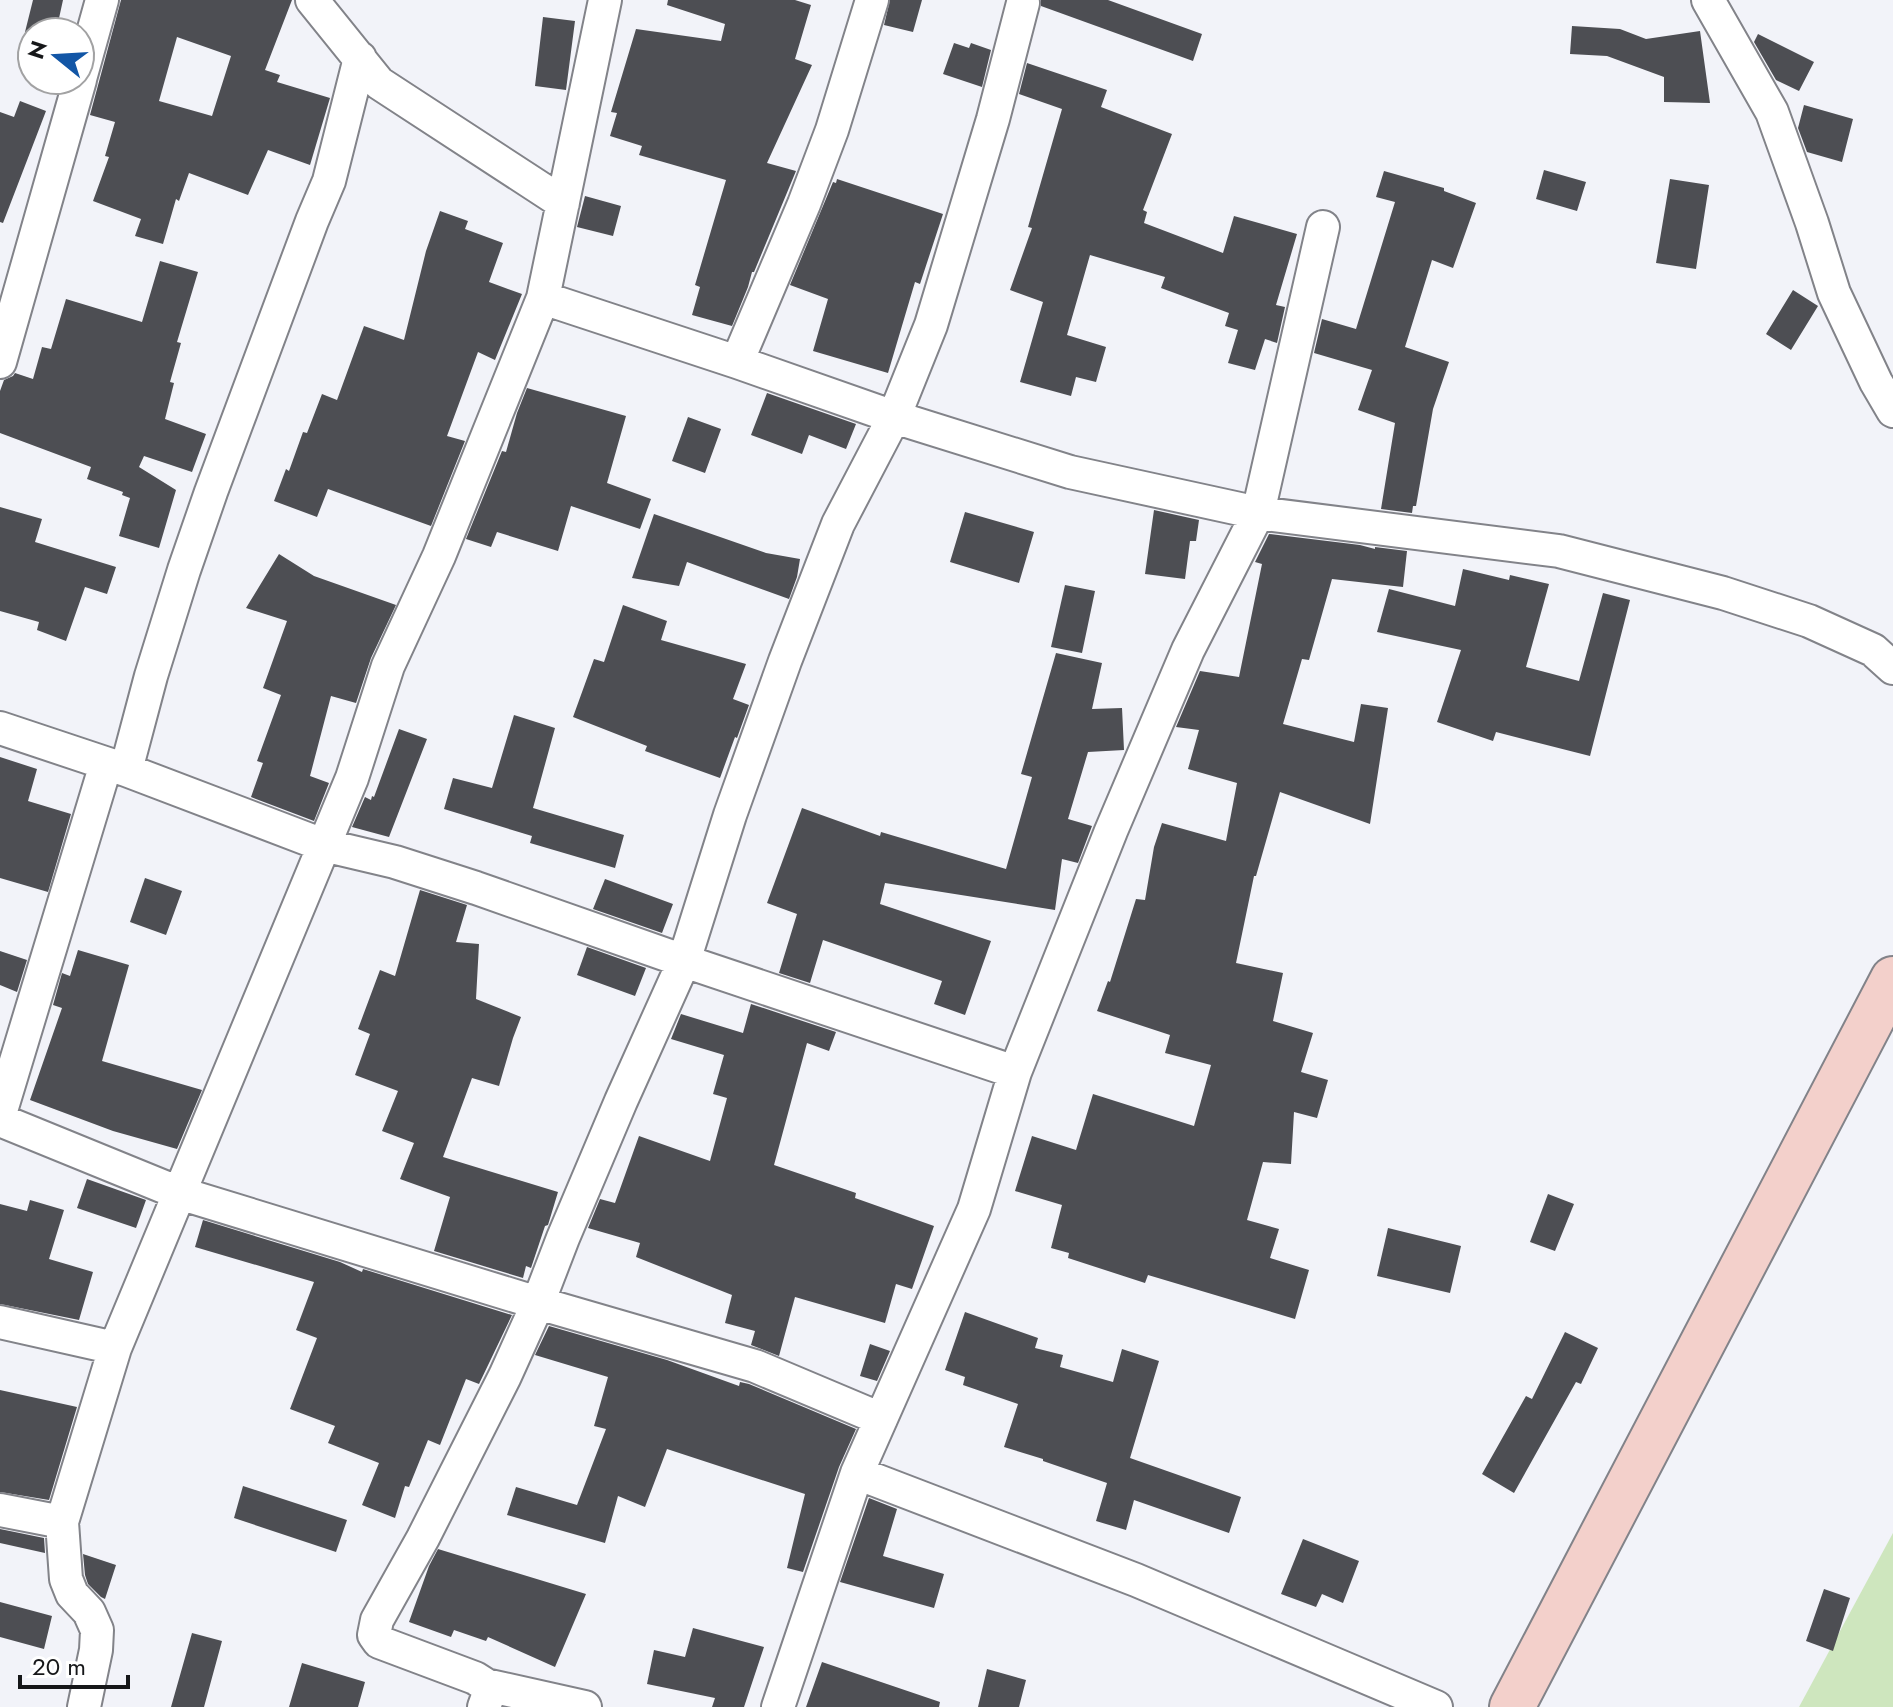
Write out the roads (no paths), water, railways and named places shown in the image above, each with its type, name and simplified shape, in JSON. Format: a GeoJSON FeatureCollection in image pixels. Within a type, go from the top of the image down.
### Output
{"type":"FeatureCollection","features":[{"type":"Feature","properties":{"kind":"street"},"geometry":{"type":"LineString","coordinates":[[96,22],[102,0]]}},
{"type":"Feature","properties":{"kind":"street"},"geometry":{"type":"LineString","coordinates":[[312,0],[379,83],[563,203]]}},
{"type":"Feature","properties":{"kind":"street"},"geometry":{"type":"LineString","coordinates":[[84,1707],[97,1630],[89,1612],[72,1594],[66,1579],[62,1522],[115,1348],[352,778],[388,666],[439,556],[543,298],[605,0]]}},
{"type":"Feature","properties":{"kind":"street"},"geometry":{"type":"LineString","coordinates":[[737,362],[832,130],[872,0]]}},
{"type":"Feature","properties":{"kind":"street"},"geometry":{"type":"LineString","coordinates":[[1708,0],[1772,112],[1834,293],[1893,411]]}},
{"type":"Feature","properties":{"kind":"street"},"geometry":{"type":"LineString","coordinates":[[585,1707],[485,1696],[475,1678],[379,1642],[374,1635],[377,1620],[423,1538],[505,1376],[621,1101],[684,961],[730,815],[838,524],[894,417],[931,325],[993,119],[1023,3]]}},
{"type":"Feature","properties":{"kind":"street"},"geometry":{"type":"LineString","coordinates":[[360,58],[329,181],[211,492],[0,1117],[179,1193],[755,1366],[881,1419]]}},
{"type":"Feature","properties":{"kind":"street"},"geometry":{"type":"LineString","coordinates":[[0,362],[75,96]]}},
{"type":"Feature","properties":{"kind":"street"},"geometry":{"type":"LineString","coordinates":[[778,1707],[857,1473],[974,1209],[1015,1072],[1111,831],[1188,650],[1258,513],[1323,227]]}},
{"type":"Feature","properties":{"kind":"street"},"geometry":{"type":"LineString","coordinates":[[543,298],[894,417],[1070,472],[1258,513],[1559,551],[1723,593],[1809,621],[1873,650],[1893,668]]}},
{"type":"Feature","properties":{"kind":"street"},"geometry":{"type":"LineString","coordinates":[[0,728],[116,767],[323,845],[408,866],[1015,1072]]}},
{"type":"Feature","properties":{"kind":"street"},"geometry":{"type":"LineString","coordinates":[[1512,1707],[1893,979]]}},
{"type":"Feature","properties":{"kind":"street"},"geometry":{"type":"LineString","coordinates":[[0,1322],[115,1348]]}},
{"type":"Feature","properties":{"kind":"street"},"geometry":{"type":"LineString","coordinates":[[857,1473],[1136,1580],[1436,1707]]}},
{"type":"Feature","properties":{"kind":"street"},"geometry":{"type":"LineString","coordinates":[[0,1510],[62,1522]]}}]}
